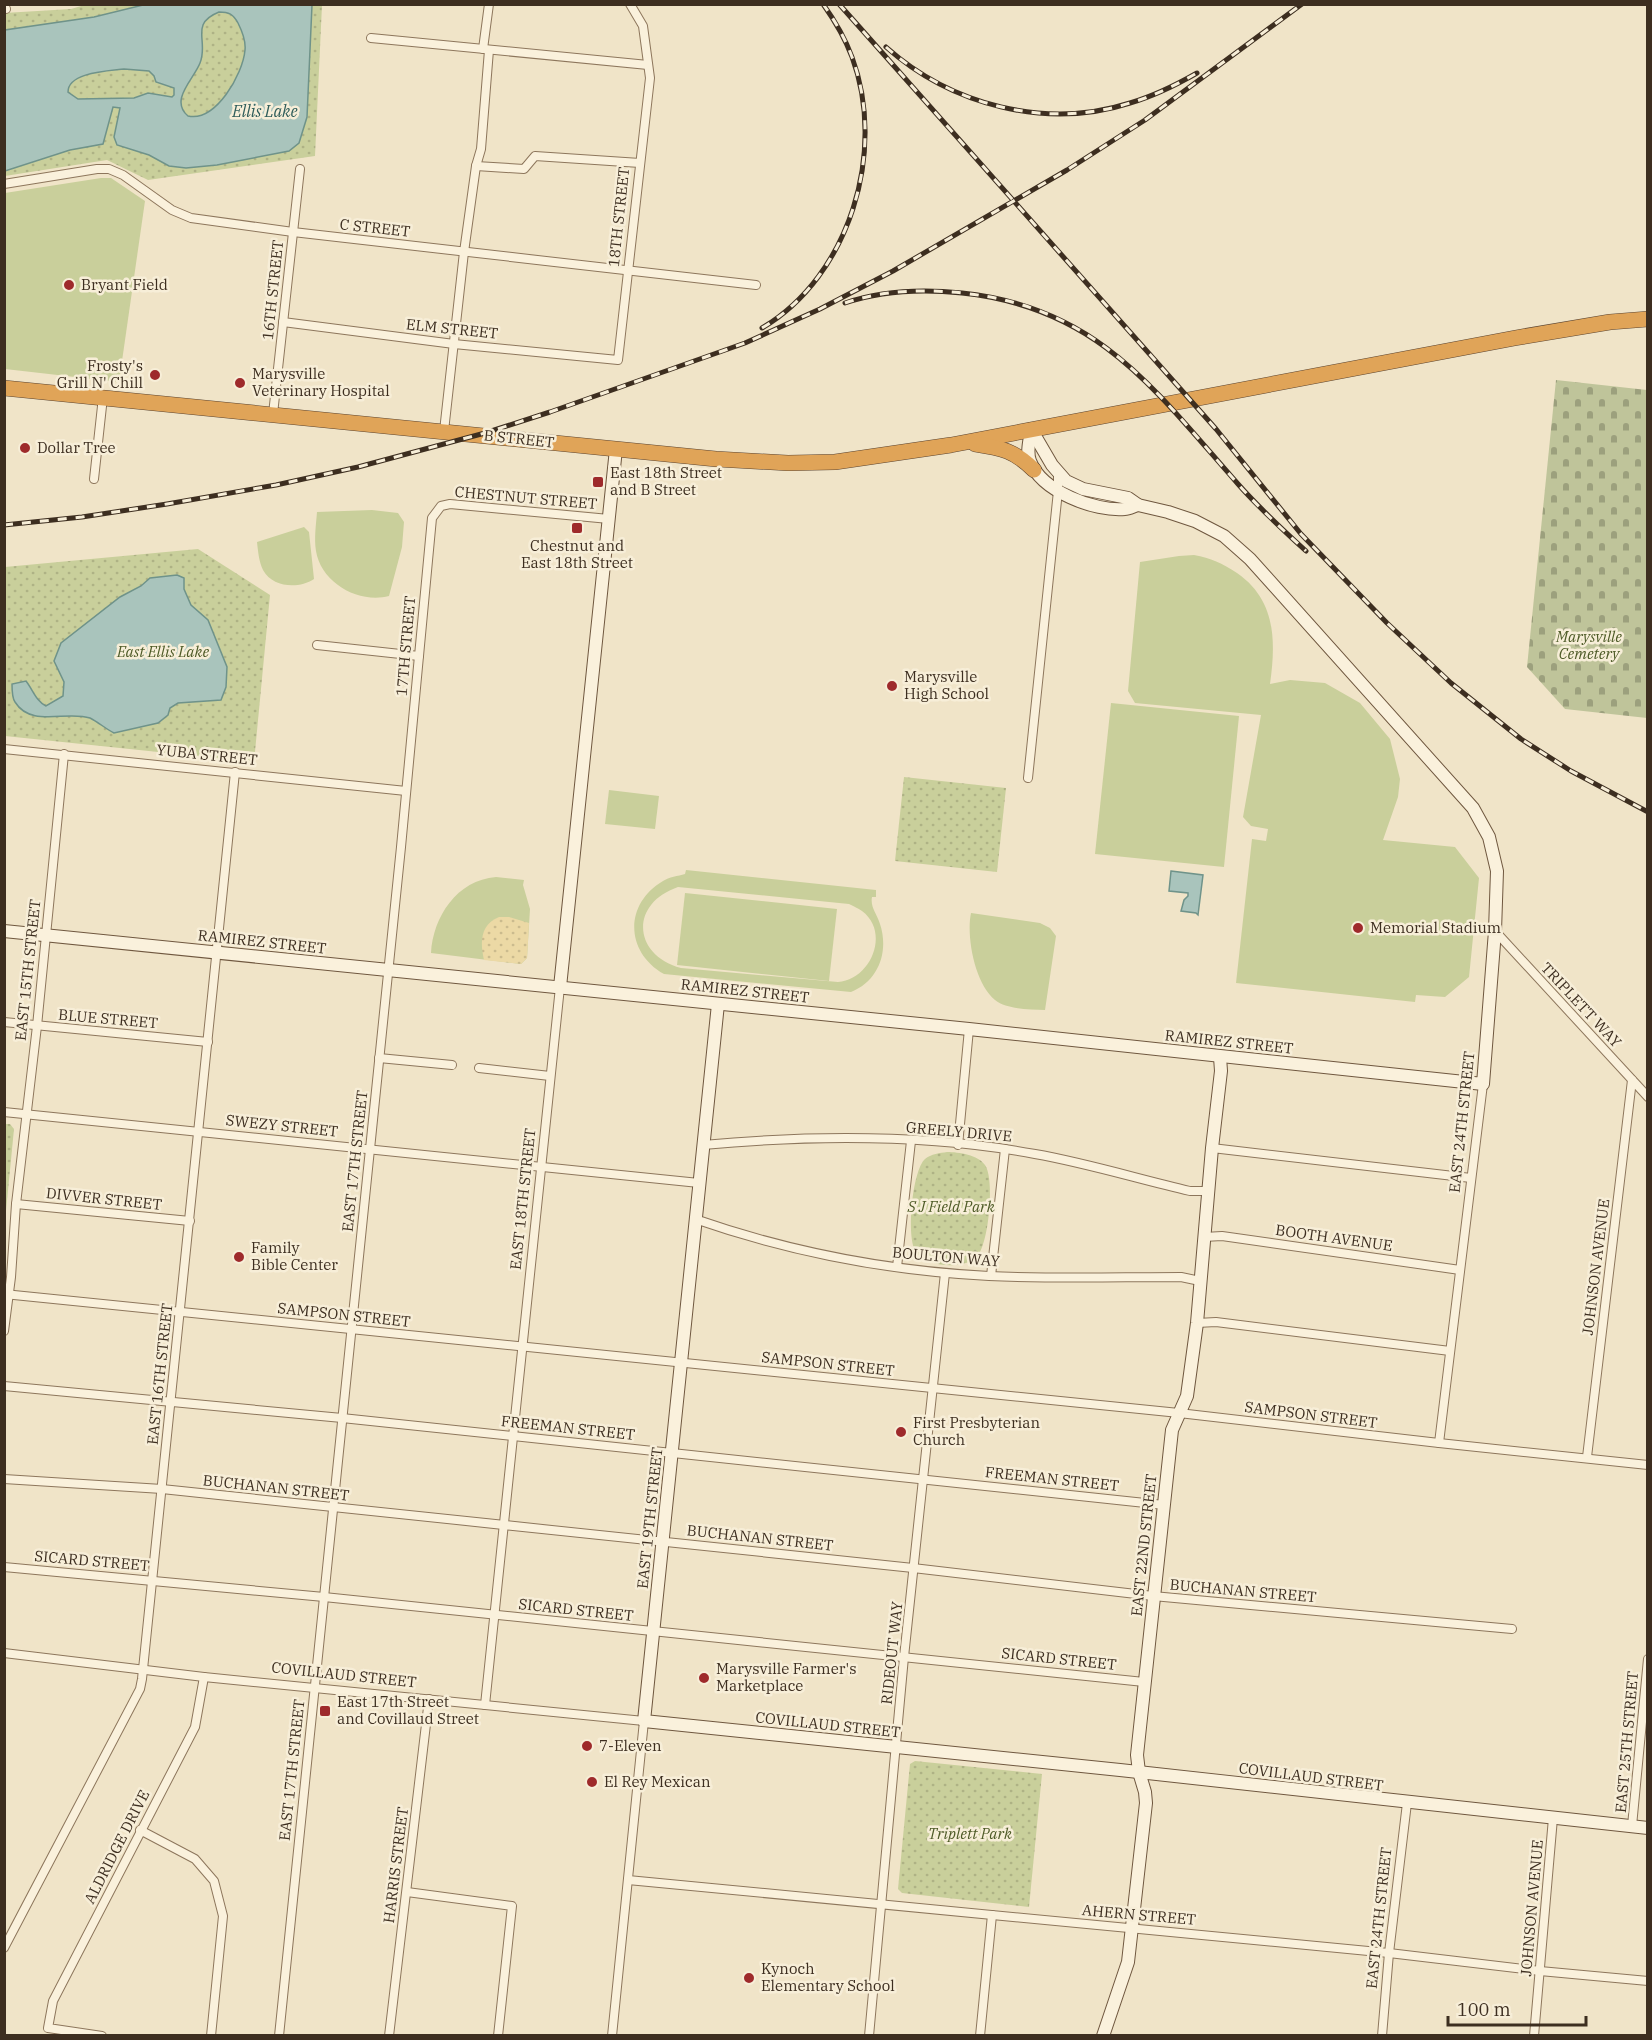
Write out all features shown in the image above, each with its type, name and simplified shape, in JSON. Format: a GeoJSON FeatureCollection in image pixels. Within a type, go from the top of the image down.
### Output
{"type":"FeatureCollection","features":[{"type":"Feature","properties":{"kind":"highway","name":"B STREET"},"geometry":{"type":"LineString","coordinates":[[4,388],[741,461],[808,463],[862,459],[964,442],[1566,329],[1647,318]]}},
{"type":"Feature","properties":{"kind":"highway"},"geometry":{"type":"LineString","coordinates":[[964,442],[995,447],[1013,453],[1021,457],[1034,470]]}},
{"type":"Feature","properties":{"kind":"street"},"geometry":{"type":"LineString","coordinates":[[444,431],[464,252],[476,166],[481,149],[489,4]]}},
{"type":"Feature","properties":{"kind":"street","name":"18TH STREET"},"geometry":{"type":"LineString","coordinates":[[618,360],[650,78],[643,26],[630,4]]}},
{"type":"Feature","properties":{"kind":"street"},"geometry":{"type":"LineString","coordinates":[[371,38],[648,65]]}},
{"type":"Feature","properties":{"kind":"street"},"geometry":{"type":"LineString","coordinates":[[476,166],[524,169],[535,156],[640,163]]}},
{"type":"Feature","properties":{"kind":"street","name":"C STREET"},"geometry":{"type":"LineString","coordinates":[[4,184],[97,169],[109,170],[123,175],[172,210],[191,218],[293,232],[756,285]]}},
{"type":"Feature","properties":{"kind":"street","name":"16TH STREET"},"geometry":{"type":"LineString","coordinates":[[273,414],[300,170]]}},
{"type":"Feature","properties":{"kind":"street","name":"ELM STREET"},"geometry":{"type":"LineString","coordinates":[[283,322],[454,344],[618,360]]}},
{"type":"Feature","properties":{"kind":"street"},"geometry":{"type":"LineString","coordinates":[[94,479],[103,397]]}},
{"type":"Feature","properties":{"kind":"street"},"geometry":{"type":"LineString","coordinates":[[1031,429],[1027,454],[1034,470],[1042,480],[1058,491],[1097,506],[1125,509],[1138,505]]}},
{"type":"Feature","properties":{"kind":"street"},"geometry":{"type":"LineString","coordinates":[[1031,429],[1058,474],[1074,486],[1128,498],[1138,505]]}},
{"type":"Feature","properties":{"kind":"street"},"geometry":{"type":"LineString","coordinates":[[609,519],[616,449]]}},
{"type":"Feature","properties":{"kind":"street"},"geometry":{"type":"LineString","coordinates":[[1028,778],[1058,474]]}},
{"type":"Feature","properties":{"kind":"street","name":"CHESTNUT STREET"},"geometry":{"type":"LineString","coordinates":[[441,507],[459,504],[609,519]]}},
{"type":"Feature","properties":{"kind":"street","name":"EAST 24TH STREET"},"geometry":{"type":"LineString","coordinates":[[1138,505],[1168,512],[1202,525],[1224,536],[1250,559],[1473,807],[1488,837],[1497,871],[1495,931],[1483,1084],[1439,1443]]}},
{"type":"Feature","properties":{"kind":"street","name":"17TH STREET"},"geometry":{"type":"LineString","coordinates":[[406,791],[431,524],[435,512],[441,507]]}},
{"type":"Feature","properties":{"kind":"street","name":"EAST 18TH STREET"},"geometry":{"type":"LineString","coordinates":[[485,1705],[609,519]]}},
{"type":"Feature","properties":{"kind":"street"},"geometry":{"type":"LineString","coordinates":[[317,645],[419,656]]}},
{"type":"Feature","properties":{"kind":"street","name":"YUBA STREET"},"geometry":{"type":"LineString","coordinates":[[4,749],[406,791]]}},
{"type":"Feature","properties":{"kind":"street","name":"EAST 15TH STREET"},"geometry":{"type":"LineString","coordinates":[[4,1331],[64,754]]}},
{"type":"Feature","properties":{"kind":"street","name":"EAST 16TH STREET"},"geometry":{"type":"LineString","coordinates":[[4,1948],[140,1689],[181,1311],[235,772]]}},
{"type":"Feature","properties":{"kind":"street","name":"EAST 17TH STREET"},"geometry":{"type":"LineString","coordinates":[[279,2036],[406,791]]}},
{"type":"Feature","properties":{"kind":"street","name":"RAMIREZ STREET"},"geometry":{"type":"LineString","coordinates":[[4,931],[969,1029],[1483,1084]]}},
{"type":"Feature","properties":{"kind":"street","name":"TRIPLETT WAY"},"geometry":{"type":"LineString","coordinates":[[1495,931],[1647,1096]]}},
{"type":"Feature","properties":{"kind":"street","name":"EAST 19TH STREET"},"geometry":{"type":"LineString","coordinates":[[612,2036],[718,1004]]}},
{"type":"Feature","properties":{"kind":"street","name":"BLUE STREET"},"geometry":{"type":"LineString","coordinates":[[4,1022],[208,1042]]}},
{"type":"Feature","properties":{"kind":"street"},"geometry":{"type":"LineString","coordinates":[[958,1145],[969,1029]]}},
{"type":"Feature","properties":{"kind":"street","name":"EAST 22ND STREET"},"geometry":{"type":"LineString","coordinates":[[1103,2036],[1125,1973],[1133,1928],[1146,1803],[1137,1755],[1144,1682],[1172,1430],[1187,1396],[1197,1323],[1221,1071],[1220,1057]]}},
{"type":"Feature","properties":{"kind":"street"},"geometry":{"type":"LineString","coordinates":[[379,1058],[452,1065]]}},
{"type":"Feature","properties":{"kind":"street"},"geometry":{"type":"LineString","coordinates":[[479,1068],[550,1076]]}},
{"type":"Feature","properties":{"kind":"street","name":"JOHNSON AVENUE"},"geometry":{"type":"LineString","coordinates":[[1587,1457],[1632,1080]]}},
{"type":"Feature","properties":{"kind":"street","name":"SWEZY STREET"},"geometry":{"type":"LineString","coordinates":[[4,1112],[699,1183]]}},
{"type":"Feature","properties":{"kind":"street","name":"GREELY DRIVE"},"geometry":{"type":"LineString","coordinates":[[704,1145],[793,1138],[847,1138],[1005,1149],[1036,1154],[1190,1191],[1208,1191]]}},
{"type":"Feature","properties":{"kind":"street"},"geometry":{"type":"LineString","coordinates":[[897,1267],[911,1141]]}},
{"type":"Feature","properties":{"kind":"street"},"geometry":{"type":"LineString","coordinates":[[1212,1148],[1471,1178]]}},
{"type":"Feature","properties":{"kind":"street"},"geometry":{"type":"LineString","coordinates":[[991,1276],[1005,1149]]}},
{"type":"Feature","properties":{"kind":"street","name":"DIVVER STREET"},"geometry":{"type":"LineString","coordinates":[[16,1204],[190,1221]]}},
{"type":"Feature","properties":{"kind":"street","name":"BOULTON WAY"},"geometry":{"type":"LineString","coordinates":[[695,1219],[801,1251],[945,1273],[991,1276],[1181,1277],[1200,1281]]}},
{"type":"Feature","properties":{"kind":"street","name":"BOOTH AVENUE"},"geometry":{"type":"LineString","coordinates":[[1204,1238],[1222,1236],[1460,1270]]}},
{"type":"Feature","properties":{"kind":"street","name":"RIDEOUT WAY"},"geometry":{"type":"LineString","coordinates":[[870,2036],[904,1657],[945,1273]]}},
{"type":"Feature","properties":{"kind":"street","name":"SAMPSON STREET"},"geometry":{"type":"LineString","coordinates":[[7,1294],[1179,1413],[1647,1465]]}},
{"type":"Feature","properties":{"kind":"street"},"geometry":{"type":"LineString","coordinates":[[1197,1323],[1216,1322],[1450,1351]]}},
{"type":"Feature","properties":{"kind":"street","name":"FREEMAN STREET"},"geometry":{"type":"LineString","coordinates":[[4,1386],[342,1418],[1164,1505]]}},
{"type":"Feature","properties":{"kind":"street","name":"BUCHANAN STREET"},"geometry":{"type":"LineString","coordinates":[[4,1479],[162,1490],[913,1568],[1153,1596],[1512,1629]]}},
{"type":"Feature","properties":{"kind":"street","name":"SICARD STREET"},"geometry":{"type":"LineString","coordinates":[[4,1567],[324,1597],[1144,1682]]}},
{"type":"Feature","properties":{"kind":"street","name":"COVILLAUD STREET"},"geometry":{"type":"LineString","coordinates":[[4,1653],[204,1677],[429,1698],[1139,1772],[1647,1828]]}},
{"type":"Feature","properties":{"kind":"street","name":"EAST 25TH STREET"},"geometry":{"type":"LineString","coordinates":[[1632,1826],[1647,1659]]}},
{"type":"Feature","properties":{"kind":"street","name":"ALDRIDGE DRIVE"},"geometry":{"type":"LineString","coordinates":[[102,2036],[48,2028],[53,2001],[195,1727],[204,1677]]}},
{"type":"Feature","properties":{"kind":"street","name":"HARRIS STREET"},"geometry":{"type":"LineString","coordinates":[[389,2036],[429,1698]]}},
{"type":"Feature","properties":{"kind":"street","name":"EAST 24TH STREET"},"geometry":{"type":"LineString","coordinates":[[1382,2036],[1389,1953],[1407,1803]]}},
{"type":"Feature","properties":{"kind":"street","name":"JOHNSON AVENUE"},"geometry":{"type":"LineString","coordinates":[[1534,2036],[1553,1818]]}},
{"type":"Feature","properties":{"kind":"street"},"geometry":{"type":"LineString","coordinates":[[140,1830],[195,1859],[214,1881],[223,1916],[211,2036]]}},
{"type":"Feature","properties":{"kind":"street","name":"AHERN STREET"},"geometry":{"type":"LineString","coordinates":[[628,1880],[1389,1953],[1647,1981]]}},
{"type":"Feature","properties":{"kind":"street"},"geometry":{"type":"LineString","coordinates":[[407,1892],[512,1906],[498,2036]]}},
{"type":"Feature","properties":{"kind":"street"},"geometry":{"type":"LineString","coordinates":[[980,2036],[992,1915]]}},
{"type":"Feature","properties":{"kind":"green space","name":"Ellis Lake"},"geometry":{"type":"Polygon","coordinates":[[[88,4],[322,5],[315,156],[148,180],[107,160],[5,176],[4,13],[71,9],[88,4]]]}},
{"type":"Feature","properties":{"kind":"green space","name":"Bryant Field"},"geometry":{"type":"Polygon","coordinates":[[[111,178],[145,201],[119,382],[5,369],[5,193],[111,178]]]}},
{"type":"Feature","properties":{"kind":"green space","name":"Marysville Cemetery"},"geometry":{"type":"Polygon","coordinates":[[[1556,380],[1647,390],[1647,718],[1565,709],[1527,667],[1556,380]]]}},
{"type":"Feature","properties":{"kind":"green space"},"geometry":{"type":"Polygon","coordinates":[[[372,510],[398,513],[404,522],[402,547],[389,596],[377,598],[354,594],[333,581],[319,562],[315,546],[317,512],[372,510]]]}},
{"type":"Feature","properties":{"kind":"green space"},"geometry":{"type":"Polygon","coordinates":[[[304,527],[309,532],[314,579],[301,584],[287,585],[267,576],[262,567],[257,542],[304,527]]]}},
{"type":"Feature","properties":{"kind":"green space","name":"East Ellis Lake"},"geometry":{"type":"Polygon","coordinates":[[[198,549],[270,595],[254,762],[5,736],[5,567],[198,549]]]}},
{"type":"Feature","properties":{"kind":"green space"},"geometry":{"type":"Polygon","coordinates":[[[1194,555],[1211,559],[1232,569],[1250,584],[1259,596],[1266,609],[1272,637],[1270,684],[1290,680],[1325,683],[1360,703],[1390,739],[1400,779],[1398,797],[1383,840],[1455,847],[1479,878],[1469,977],[1445,997],[1416,995],[1415,1002],[1236,983],[1252,839],[1266,841],[1268,829],[1251,826],[1243,817],[1261,715],[1135,703],[1128,691],[1140,562],[1194,555]]]}},
{"type":"Feature","properties":{"kind":"green space"},"geometry":{"type":"Polygon","coordinates":[[[1111,703],[1239,716],[1224,867],[1095,854],[1111,703]]]}},
{"type":"Feature","properties":{"kind":"green space"},"geometry":{"type":"Polygon","coordinates":[[[904,777],[1006,788],[997,872],[895,861],[904,777]]]}},
{"type":"Feature","properties":{"kind":"green space"},"geometry":{"type":"Polygon","coordinates":[[[609,790],[659,796],[655,829],[605,824],[609,790]]]}},
{"type":"Feature","properties":{"kind":"green space"},"geometry":{"type":"Polygon","coordinates":[[[686,870],[876,890],[876,897],[872,897],[872,901],[879,920],[883,944],[875,973],[869,981],[851,992],[664,974],[651,965],[636,941],[634,928],[636,915],[641,902],[650,891],[665,880],[685,874],[686,870]],[[678,887],[662,895],[651,905],[645,917],[643,929],[646,941],[653,952],[665,961],[681,968],[838,982],[859,973],[873,954],[876,943],[871,920],[862,911],[849,904],[678,887]]]}},
{"type":"Feature","properties":{"kind":"green space"},"geometry":{"type":"Polygon","coordinates":[[[496,877],[524,880],[523,885],[530,909],[527,958],[521,964],[431,953],[437,926],[450,903],[470,885],[496,877]]]}},
{"type":"Feature","properties":{"kind":"green space"},"geometry":{"type":"Polygon","coordinates":[[[685,893],[837,909],[829,981],[677,965],[685,893]]]}},
{"type":"Feature","properties":{"kind":"green space"},"geometry":{"type":"Polygon","coordinates":[[[971,913],[1040,923],[1050,928],[1056,936],[1045,1010],[1006,1006],[988,993],[977,972],[971,947],[971,913]]]}},
{"type":"Feature","properties":{"kind":"green space"},"geometry":{"type":"Polygon","coordinates":[[[5,1124],[10,1124],[14,1129],[5,1221],[5,1124]]]}},
{"type":"Feature","properties":{"kind":"green space","name":"S J Field Park"},"geometry":{"type":"Polygon","coordinates":[[[947,1152],[978,1159],[985,1165],[990,1184],[987,1227],[981,1251],[971,1261],[954,1265],[934,1263],[919,1256],[911,1233],[914,1190],[920,1166],[930,1156],[947,1152]]]}},
{"type":"Feature","properties":{"kind":"green space","name":"Triplett Park"},"geometry":{"type":"Polygon","coordinates":[[[915,1761],[1042,1774],[1029,1907],[902,1893],[898,1889],[910,1764],[915,1761]]]}},
{"type":"Feature","properties":{"kind":"sand"},"geometry":{"type":"Polygon","coordinates":[[[499,917],[509,917],[529,923],[527,958],[521,964],[484,960],[482,941],[485,929],[499,917]]]}},
{"type":"Feature","properties":{"kind":"water","name":"Ellis Lake"},"geometry":{"type":"Polygon","coordinates":[[[143,5],[312,5],[307,117],[299,143],[289,151],[217,165],[186,168],[169,166],[149,155],[117,145],[114,137],[120,108],[113,107],[103,144],[70,150],[5,171],[5,30],[94,17],[143,5]],[[219,12],[210,17],[202,28],[203,47],[200,63],[182,96],[183,110],[188,116],[198,116],[208,112],[218,104],[233,83],[243,60],[245,43],[238,23],[230,14],[219,12]],[[124,69],[82,76],[70,85],[68,92],[78,99],[134,98],[148,93],[172,97],[174,95],[174,88],[156,82],[149,71],[124,69]]]}},
{"type":"Feature","properties":{"kind":"water"},"geometry":{"type":"Polygon","coordinates":[[[177,575],[184,578],[184,589],[191,605],[208,620],[227,667],[226,687],[221,700],[178,703],[170,708],[168,715],[158,723],[114,733],[90,718],[30,714],[22,710],[15,702],[12,684],[26,681],[37,698],[46,706],[63,696],[64,682],[54,661],[61,643],[120,597],[141,586],[150,578],[177,575]]]}},
{"type":"Feature","properties":{"kind":"water"},"geometry":{"type":"Polygon","coordinates":[[[1171,871],[1203,875],[1198,915],[1181,911],[1188,893],[1169,891],[1171,871]]]}},
{"type":"Feature","properties":{"kind":"railway"},"geometry":{"type":"LineString","coordinates":[[762,328],[793,305],[818,277],[838,244],[853,208],[862,170],[865,132],[862,94],[849,50],[823,4]]}},
{"type":"Feature","properties":{"kind":"railway"},"geometry":{"type":"LineString","coordinates":[[839,4],[1216,429],[1301,534],[1387,623],[1451,683],[1521,739],[1571,771],[1648,812]]}},
{"type":"Feature","properties":{"kind":"railway"},"geometry":{"type":"LineString","coordinates":[[4,525],[82,517],[167,504],[276,485],[358,467],[485,433],[745,343],[820,309],[893,271],[1067,170],[1145,120],[1302,4]]}},
{"type":"Feature","properties":{"kind":"railway"},"geometry":{"type":"LineString","coordinates":[[886,47],[912,67],[940,84],[1001,107],[1033,112],[1066,114],[1098,111],[1148,97],[1197,73]]}},
{"type":"Feature","properties":{"kind":"railway"},"geometry":{"type":"LineString","coordinates":[[845,303],[874,295],[903,292],[962,293],[1010,301],[1051,316],[1087,335],[1120,359],[1150,386],[1254,502],[1306,551]]}},
{"type":"Feature","properties":{"kind":"place","name":"Bryant Field"},"geometry":{"type":"Point","coordinates":[69,285]}},
{"type":"Feature","properties":{"kind":"place","name":"Frosty's Grill N' Chill"},"geometry":{"type":"Point","coordinates":[155,375]}},
{"type":"Feature","properties":{"kind":"place","name":"Marysville Veterinary Hospital"},"geometry":{"type":"Point","coordinates":[240,383]}},
{"type":"Feature","properties":{"kind":"place","name":"Dollar Tree"},"geometry":{"type":"Point","coordinates":[25,448]}},
{"type":"Feature","properties":{"kind":"place","name":"East 18th Street and B Street"},"geometry":{"type":"Point","coordinates":[598,482]}},
{"type":"Feature","properties":{"kind":"place","name":"Chestnut and East 18th Street"},"geometry":{"type":"Point","coordinates":[577,528]}},
{"type":"Feature","properties":{"kind":"place","name":"Marysville High School"},"geometry":{"type":"Point","coordinates":[892,686]}},
{"type":"Feature","properties":{"kind":"place","name":"Memorial Stadium"},"geometry":{"type":"Point","coordinates":[1358,928]}},
{"type":"Feature","properties":{"kind":"place","name":"Family Bible Center"},"geometry":{"type":"Point","coordinates":[239,1257]}},
{"type":"Feature","properties":{"kind":"place","name":"First Presbyterian Church"},"geometry":{"type":"Point","coordinates":[901,1432]}},
{"type":"Feature","properties":{"kind":"place","name":"Marysville Farmer's Marketplace"},"geometry":{"type":"Point","coordinates":[704,1678]}},
{"type":"Feature","properties":{"kind":"place","name":"East 17th Street and Covillaud Street"},"geometry":{"type":"Point","coordinates":[325,1711]}},
{"type":"Feature","properties":{"kind":"place","name":"7-Eleven"},"geometry":{"type":"Point","coordinates":[587,1746]}},
{"type":"Feature","properties":{"kind":"place","name":"El Rey Mexican"},"geometry":{"type":"Point","coordinates":[592,1782]}},
{"type":"Feature","properties":{"kind":"place","name":"Kynoch Elementary School"},"geometry":{"type":"Point","coordinates":[749,1978]}}]}
